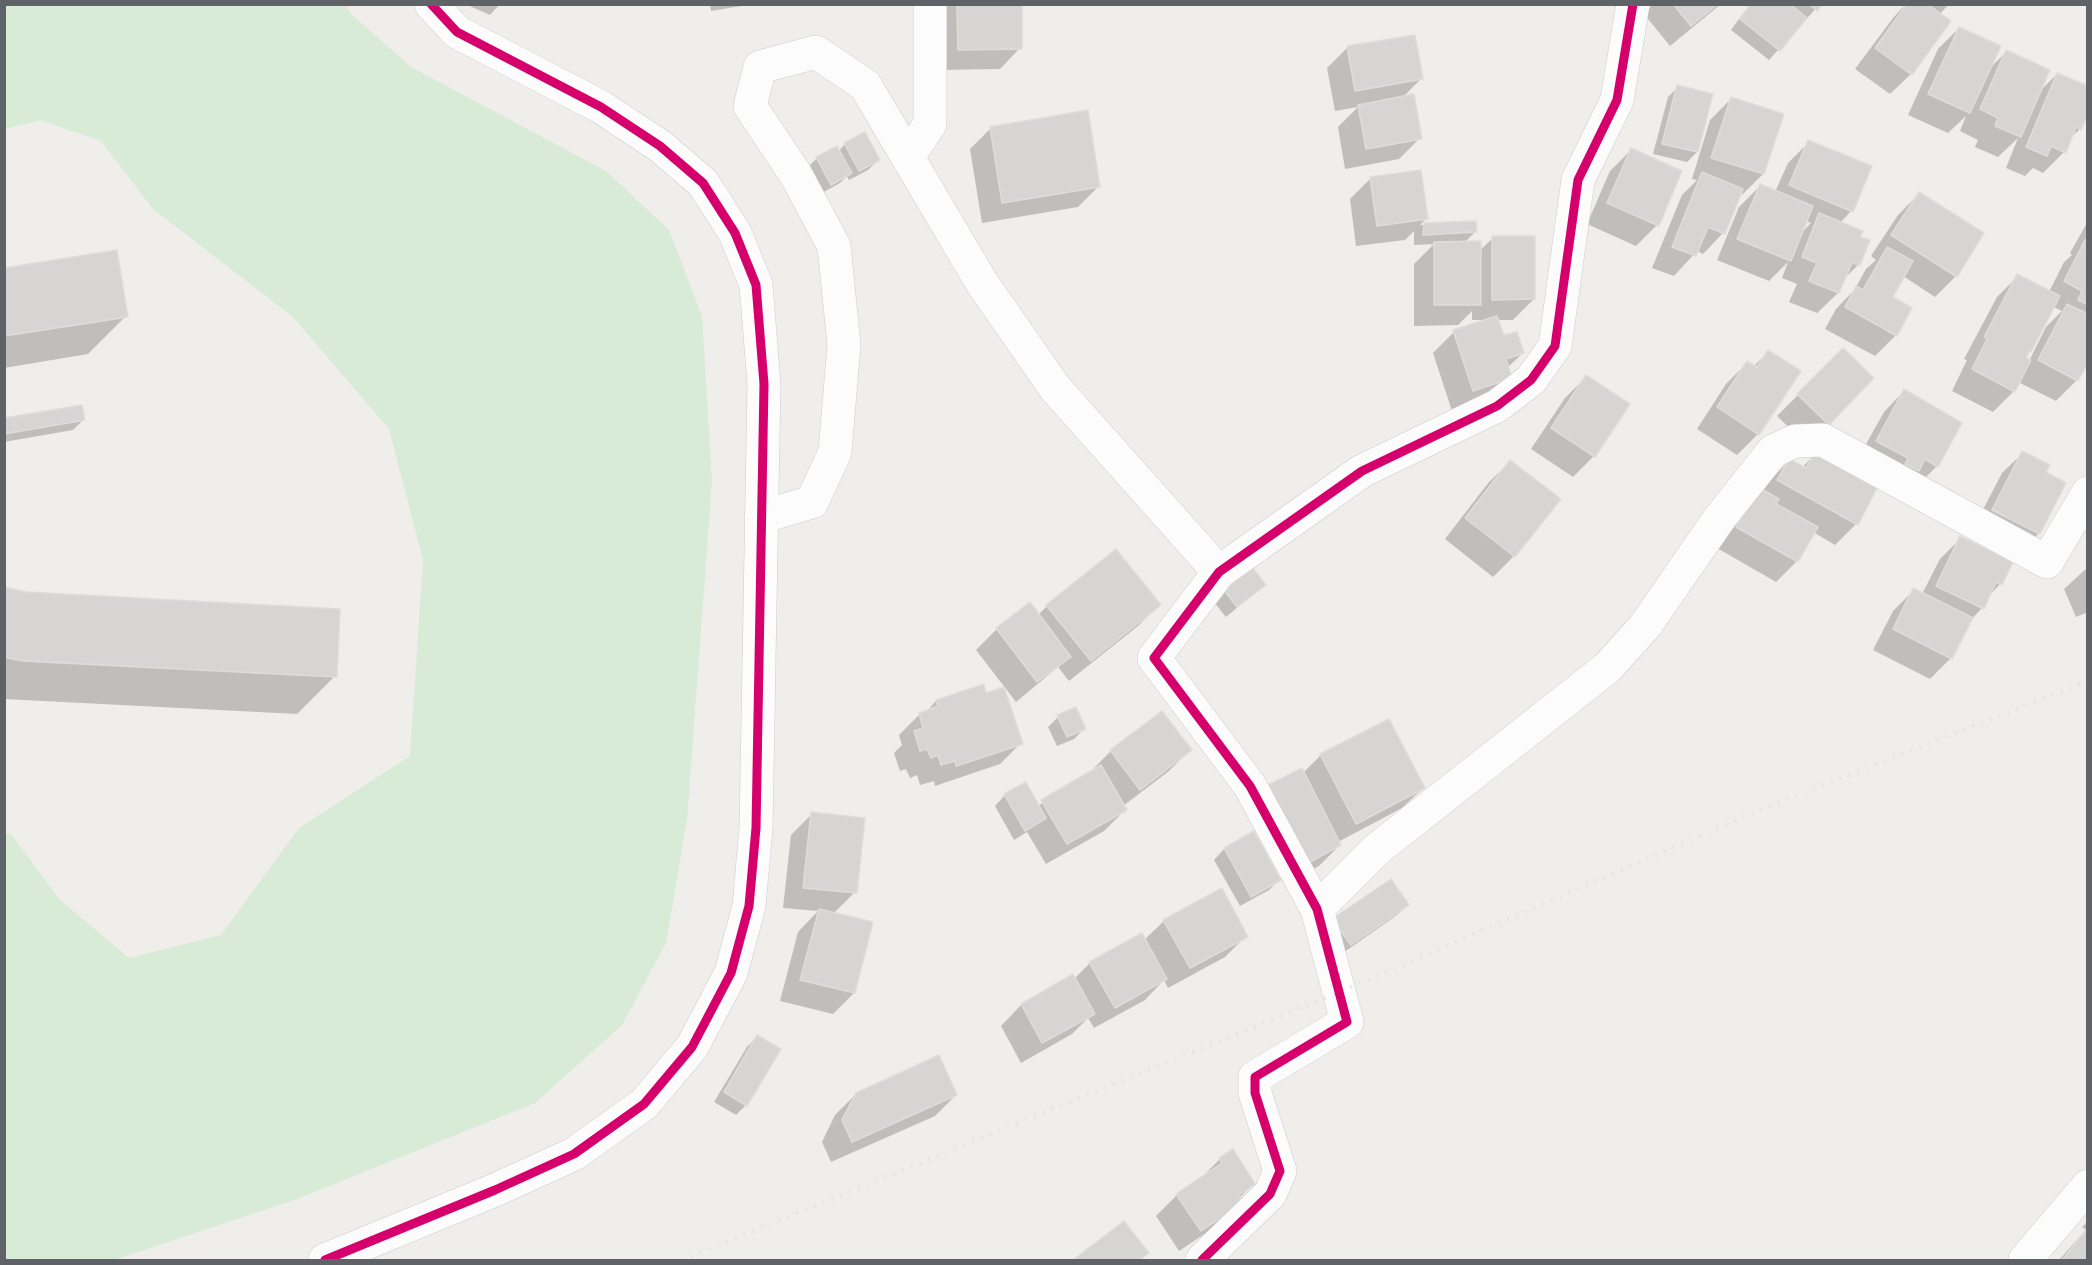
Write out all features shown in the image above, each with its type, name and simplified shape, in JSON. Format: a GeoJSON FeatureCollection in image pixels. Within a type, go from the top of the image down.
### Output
{"type":"FeatureCollection","features":[{"type":"Feature","properties":{"kind":"street"},"geometry":{"type":"LineString","coordinates":[[325,1260],[574,1154],[644,1104],[692,1047],[731,973],[749,906],[756,828],[764,384],[756,285],[735,233],[703,183],[660,146],[601,107],[457,32],[431,4]]}},
{"type":"Feature","properties":{"kind":"street"},"geometry":{"type":"LineString","coordinates":[[908,157],[930,124],[930,4]]}},
{"type":"Feature","properties":{"kind":"street"},"geometry":{"type":"LineString","coordinates":[[1202,1260],[1270,1194],[1280,1171],[1255,1093],[1255,1077],[1347,1022],[1317,909],[1250,786],[1154,658],[1219,573],[1362,471],[1497,406],[1532,380],[1555,346],[1578,180],[1617,100],[1633,4]]}},
{"type":"Feature","properties":{"kind":"street"},"geometry":{"type":"LineString","coordinates":[[761,517],[812,502],[835,452],[844,345],[834,246],[796,175],[750,106],[760,67],[816,52],[865,85],[982,283],[1055,388],[1219,573]]}},
{"type":"Feature","properties":{"kind":"street"},"geometry":{"type":"LineString","coordinates":[[1317,909],[1376,850],[1607,668],[1645,626],[1719,519],[1773,452],[1795,441],[1823,440],[2047,562],[2088,494]]}},
{"type":"Feature","properties":{"kind":"street"},"geometry":{"type":"LineString","coordinates":[[2025,1260],[2088,1186]]}},
{"type":"Feature","properties":{"kind":"green space"},"geometry":{"type":"Polygon","coordinates":[[[5,4],[346,5],[350,13],[411,67],[606,171],[669,230],[702,316],[712,481],[687,820],[666,943],[622,1025],[535,1103],[297,1199],[114,1260],[5,1260],[5,834],[11,834],[60,900],[129,958],[221,935],[299,828],[410,756],[423,560],[389,429],[293,317],[153,209],[101,141],[40,120],[5,129],[5,4]]]}},
{"type":"Feature","properties":{"kind":"building"},"geometry":{"type":"Polygon","coordinates":[[[957,4],[1022,4],[1022,49],[958,50],[957,4]]]}},
{"type":"Feature","properties":{"kind":"building"},"geometry":{"type":"Polygon","coordinates":[[[1673,4],[1718,4],[1691,26],[1673,4]]]}},
{"type":"Feature","properties":{"kind":"building"},"geometry":{"type":"Polygon","coordinates":[[[1751,4],[1790,4],[1807,18],[1780,51],[1740,19],[1751,4]]]}},
{"type":"Feature","properties":{"kind":"building"},"geometry":{"type":"Polygon","coordinates":[[[1809,4],[1822,4],[1817,11],[1809,4]]]}},
{"type":"Feature","properties":{"kind":"building"},"geometry":{"type":"Polygon","coordinates":[[[1907,4],[1927,4],[1951,21],[1912,75],[1875,48],[1907,4]]]}},
{"type":"Feature","properties":{"kind":"building"},"geometry":{"type":"Polygon","coordinates":[[[1959,27],[2001,46],[1970,113],[1928,94],[1959,27]]]}},
{"type":"Feature","properties":{"kind":"building"},"geometry":{"type":"Polygon","coordinates":[[[1415,35],[1423,79],[1355,91],[1347,46],[1415,35]]]}},
{"type":"Feature","properties":{"kind":"building"},"geometry":{"type":"Polygon","coordinates":[[[2006,50],[2050,70],[2021,137],[1995,126],[1998,118],[1980,109],[2006,50]]]}},
{"type":"Feature","properties":{"kind":"building"},"geometry":{"type":"Polygon","coordinates":[[[2057,73],[2088,86],[2088,114],[2081,130],[2076,127],[2066,153],[2051,146],[2047,156],[2026,147],[2057,73]]]}},
{"type":"Feature","properties":{"kind":"building"},"geometry":{"type":"Polygon","coordinates":[[[1677,85],[1713,94],[1698,152],[1662,144],[1677,85]]]}},
{"type":"Feature","properties":{"kind":"building"},"geometry":{"type":"Polygon","coordinates":[[[1414,94],[1422,139],[1366,149],[1358,105],[1414,94]]]}},
{"type":"Feature","properties":{"kind":"building"},"geometry":{"type":"Polygon","coordinates":[[[1731,97],[1784,114],[1764,174],[1711,158],[1731,97]]]}},
{"type":"Feature","properties":{"kind":"building"},"geometry":{"type":"Polygon","coordinates":[[[1088,110],[1100,187],[1002,203],[990,127],[1088,110]]]}},
{"type":"Feature","properties":{"kind":"building"},"geometry":{"type":"Polygon","coordinates":[[[865,132],[880,160],[859,171],[844,143],[865,132]]]}},
{"type":"Feature","properties":{"kind":"building"},"geometry":{"type":"Polygon","coordinates":[[[1808,140],[1872,166],[1853,212],[1789,185],[1808,140]]]}},
{"type":"Feature","properties":{"kind":"building"},"geometry":{"type":"Polygon","coordinates":[[[837,146],[852,173],[831,185],[816,157],[837,146]]]}},
{"type":"Feature","properties":{"kind":"building"},"geometry":{"type":"Polygon","coordinates":[[[1631,148],[1682,171],[1659,226],[1607,203],[1631,148]]]}},
{"type":"Feature","properties":{"kind":"building"},"geometry":{"type":"Polygon","coordinates":[[[1421,170],[1428,219],[1377,226],[1370,177],[1421,170]]]}},
{"type":"Feature","properties":{"kind":"building"},"geometry":{"type":"Polygon","coordinates":[[[1702,172],[1743,189],[1725,234],[1708,227],[1696,256],[1672,247],[1702,172]]]}},
{"type":"Feature","properties":{"kind":"building"},"geometry":{"type":"Polygon","coordinates":[[[1760,184],[1813,206],[1791,261],[1737,239],[1760,184]]]}},
{"type":"Feature","properties":{"kind":"building"},"geometry":{"type":"Polygon","coordinates":[[[1919,192],[1984,233],[1957,277],[1891,235],[1919,192]]]}},
{"type":"Feature","properties":{"kind":"building"},"geometry":{"type":"Polygon","coordinates":[[[1819,213],[1863,231],[1860,237],[1870,240],[1860,265],[1852,263],[1839,293],[1809,281],[1817,263],[1802,257],[1819,213]]]}},
{"type":"Feature","properties":{"kind":"building"},"geometry":{"type":"Polygon","coordinates":[[[1476,221],[1477,232],[1423,235],[1424,223],[1476,221]]]}},
{"type":"Feature","properties":{"kind":"building"},"geometry":{"type":"Polygon","coordinates":[[[1492,236],[1535,236],[1535,299],[1492,300],[1492,236]]]}},
{"type":"Feature","properties":{"kind":"building"},"geometry":{"type":"Polygon","coordinates":[[[2085,240],[2088,241],[2088,305],[2078,300],[2082,291],[2064,281],[2085,240]]]}},
{"type":"Feature","properties":{"kind":"building"},"geometry":{"type":"Polygon","coordinates":[[[1481,241],[1481,305],[1434,305],[1434,242],[1481,241]]]}},
{"type":"Feature","properties":{"kind":"building"},"geometry":{"type":"Polygon","coordinates":[[[1887,247],[1913,261],[1893,297],[1912,308],[1897,336],[1845,307],[1856,286],[1863,290],[1887,247]]]}},
{"type":"Feature","properties":{"kind":"building"},"geometry":{"type":"Polygon","coordinates":[[[117,250],[128,317],[4,336],[4,268],[117,250]]]}},
{"type":"Feature","properties":{"kind":"building"},"geometry":{"type":"Polygon","coordinates":[[[2017,274],[2060,296],[2031,352],[2029,351],[2026,358],[2031,360],[2015,392],[1972,369],[1987,339],[1984,337],[2017,274]]]}},
{"type":"Feature","properties":{"kind":"building"},"geometry":{"type":"Polygon","coordinates":[[[2067,304],[2088,314],[2088,363],[2078,381],[2038,360],[2067,304]]]}},
{"type":"Feature","properties":{"kind":"building"},"geometry":{"type":"Polygon","coordinates":[[[1497,316],[1504,335],[1517,332],[1524,353],[1506,359],[1512,378],[1473,391],[1453,330],[1497,316]]]}},
{"type":"Feature","properties":{"kind":"building"},"geometry":{"type":"Polygon","coordinates":[[[1843,348],[1874,378],[1829,425],[1797,394],[1843,348]]]}},
{"type":"Feature","properties":{"kind":"building"},"geometry":{"type":"Polygon","coordinates":[[[1768,350],[1801,371],[1759,435],[1717,407],[1747,361],[1757,367],[1768,350]]]}},
{"type":"Feature","properties":{"kind":"building"},"geometry":{"type":"Polygon","coordinates":[[[1586,375],[1630,404],[1595,457],[1551,428],[1586,375]]]}},
{"type":"Feature","properties":{"kind":"building"},"geometry":{"type":"Polygon","coordinates":[[[1904,389],[1962,423],[1938,467],[1925,459],[1919,471],[1905,464],[1908,458],[1876,441],[1904,389]]]}},
{"type":"Feature","properties":{"kind":"building"},"geometry":{"type":"Polygon","coordinates":[[[82,405],[85,420],[4,434],[4,418],[82,405]]]}},
{"type":"Feature","properties":{"kind":"building"},"geometry":{"type":"Polygon","coordinates":[[[2022,451],[2050,465],[2046,472],[2066,483],[2040,534],[1992,510],[2022,451]]]}},
{"type":"Feature","properties":{"kind":"building"},"geometry":{"type":"Polygon","coordinates":[[[1814,454],[1877,488],[1858,525],[1777,480],[1789,459],[1806,468],[1814,454]]]}},
{"type":"Feature","properties":{"kind":"building"},"geometry":{"type":"Polygon","coordinates":[[[1510,460],[1561,499],[1515,557],[1465,518],[1510,460]]]}},
{"type":"Feature","properties":{"kind":"building"},"geometry":{"type":"Polygon","coordinates":[[[1758,487],[1779,499],[1776,504],[1818,527],[1798,562],[1736,527],[1758,487]]]}},
{"type":"Feature","properties":{"kind":"building"},"geometry":{"type":"Polygon","coordinates":[[[1960,536],[2013,562],[2002,585],[1996,582],[1984,609],[1936,586],[1960,536]]]}},
{"type":"Feature","properties":{"kind":"building"},"geometry":{"type":"Polygon","coordinates":[[[1116,549],[1161,605],[1091,661],[1046,605],[1116,549]]]}},
{"type":"Feature","properties":{"kind":"building"},"geometry":{"type":"Polygon","coordinates":[[[1253,568],[1266,585],[1237,607],[1224,590],[1253,568]]]}},
{"type":"Feature","properties":{"kind":"building"},"geometry":{"type":"Polygon","coordinates":[[[4,587],[27,592],[340,609],[337,677],[23,661],[4,657],[4,587]]]}},
{"type":"Feature","properties":{"kind":"building"},"geometry":{"type":"Polygon","coordinates":[[[1913,588],[1973,618],[1952,659],[1893,629],[1913,588]]]}},
{"type":"Feature","properties":{"kind":"building"},"geometry":{"type":"Polygon","coordinates":[[[1030,602],[1071,657],[1037,682],[996,628],[1030,602]]]}},
{"type":"Feature","properties":{"kind":"building"},"geometry":{"type":"Polygon","coordinates":[[[984,684],[986,693],[1004,687],[1023,744],[956,766],[955,761],[941,765],[938,755],[931,758],[927,749],[920,751],[914,731],[923,728],[919,713],[938,706],[936,700],[984,684]]]}},
{"type":"Feature","properties":{"kind":"building"},"geometry":{"type":"Polygon","coordinates":[[[1076,707],[1086,729],[1067,737],[1057,715],[1076,707]]]}},
{"type":"Feature","properties":{"kind":"building"},"geometry":{"type":"Polygon","coordinates":[[[1162,711],[1192,750],[1140,790],[1110,750],[1162,711]]]}},
{"type":"Feature","properties":{"kind":"building"},"geometry":{"type":"Polygon","coordinates":[[[1389,719],[1425,788],[1356,824],[1320,754],[1389,719]]]}},
{"type":"Feature","properties":{"kind":"building"},"geometry":{"type":"Polygon","coordinates":[[[1101,765],[1127,810],[1067,844],[1041,800],[1101,765]]]}},
{"type":"Feature","properties":{"kind":"building"},"geometry":{"type":"Polygon","coordinates":[[[1302,768],[1341,845],[1308,863],[1268,785],[1302,768]]]}},
{"type":"Feature","properties":{"kind":"building"},"geometry":{"type":"Polygon","coordinates":[[[1026,782],[1046,818],[1025,831],[1004,794],[1026,782]]]}},
{"type":"Feature","properties":{"kind":"building"},"geometry":{"type":"Polygon","coordinates":[[[811,812],[865,818],[857,893],[803,888],[811,812]]]}},
{"type":"Feature","properties":{"kind":"building"},"geometry":{"type":"Polygon","coordinates":[[[1254,831],[1281,880],[1251,897],[1224,848],[1254,831]]]}},
{"type":"Feature","properties":{"kind":"building"},"geometry":{"type":"Polygon","coordinates":[[[1391,879],[1409,905],[1351,945],[1332,919],[1391,879]]]}},
{"type":"Feature","properties":{"kind":"building"},"geometry":{"type":"Polygon","coordinates":[[[1222,888],[1248,937],[1190,968],[1163,920],[1222,888]]]}},
{"type":"Feature","properties":{"kind":"building"},"geometry":{"type":"Polygon","coordinates":[[[819,909],[873,922],[855,993],[800,980],[819,909]]]}},
{"type":"Feature","properties":{"kind":"building"},"geometry":{"type":"Polygon","coordinates":[[[1142,933],[1167,979],[1115,1008],[1089,962],[1142,933]]]}},
{"type":"Feature","properties":{"kind":"building"},"geometry":{"type":"Polygon","coordinates":[[[1073,974],[1095,1014],[1042,1043],[1021,1004],[1073,974]]]}},
{"type":"Feature","properties":{"kind":"building"},"geometry":{"type":"Polygon","coordinates":[[[757,1035],[781,1049],[747,1106],[724,1092],[757,1035]]]}},
{"type":"Feature","properties":{"kind":"building"},"geometry":{"type":"Polygon","coordinates":[[[939,1055],[957,1095],[852,1142],[842,1120],[856,1093],[939,1055]]]}},
{"type":"Feature","properties":{"kind":"building"},"geometry":{"type":"Polygon","coordinates":[[[1233,1149],[1255,1184],[1239,1195],[1244,1202],[1201,1231],[1176,1194],[1222,1163],[1219,1158],[1233,1149]]]}},
{"type":"Feature","properties":{"kind":"building"},"geometry":{"type":"Polygon","coordinates":[[[1124,1221],[1149,1253],[1139,1260],[1073,1260],[1124,1221]]]}},
{"type":"Feature","properties":{"kind":"building"},"geometry":{"type":"Polygon","coordinates":[[[2088,1228],[2088,1260],[2062,1260],[2088,1228]]]}},
{"type":"Feature","properties":{"kind":"railway"},"geometry":{"type":"LineString","coordinates":[[682,1260],[1340,992],[1760,810],[2088,681]]}},
{"type":"Feature","properties":{"kind":"cycle path"},"geometry":{"type":"LineString","coordinates":[[325,1260],[495,1190],[574,1154],[644,1104],[692,1047],[731,973],[749,906],[756,828],[764,384],[756,285],[735,233],[703,183],[660,146],[601,107],[457,32],[431,4]]}},
{"type":"Feature","properties":{"kind":"cycle path"},"geometry":{"type":"LineString","coordinates":[[1202,1260],[1270,1194],[1280,1171],[1255,1093],[1255,1077],[1347,1022],[1317,909],[1250,786],[1154,658],[1219,572],[1362,471],[1497,406],[1531,380],[1555,346],[1578,180],[1617,100],[1633,4]]}}]}
